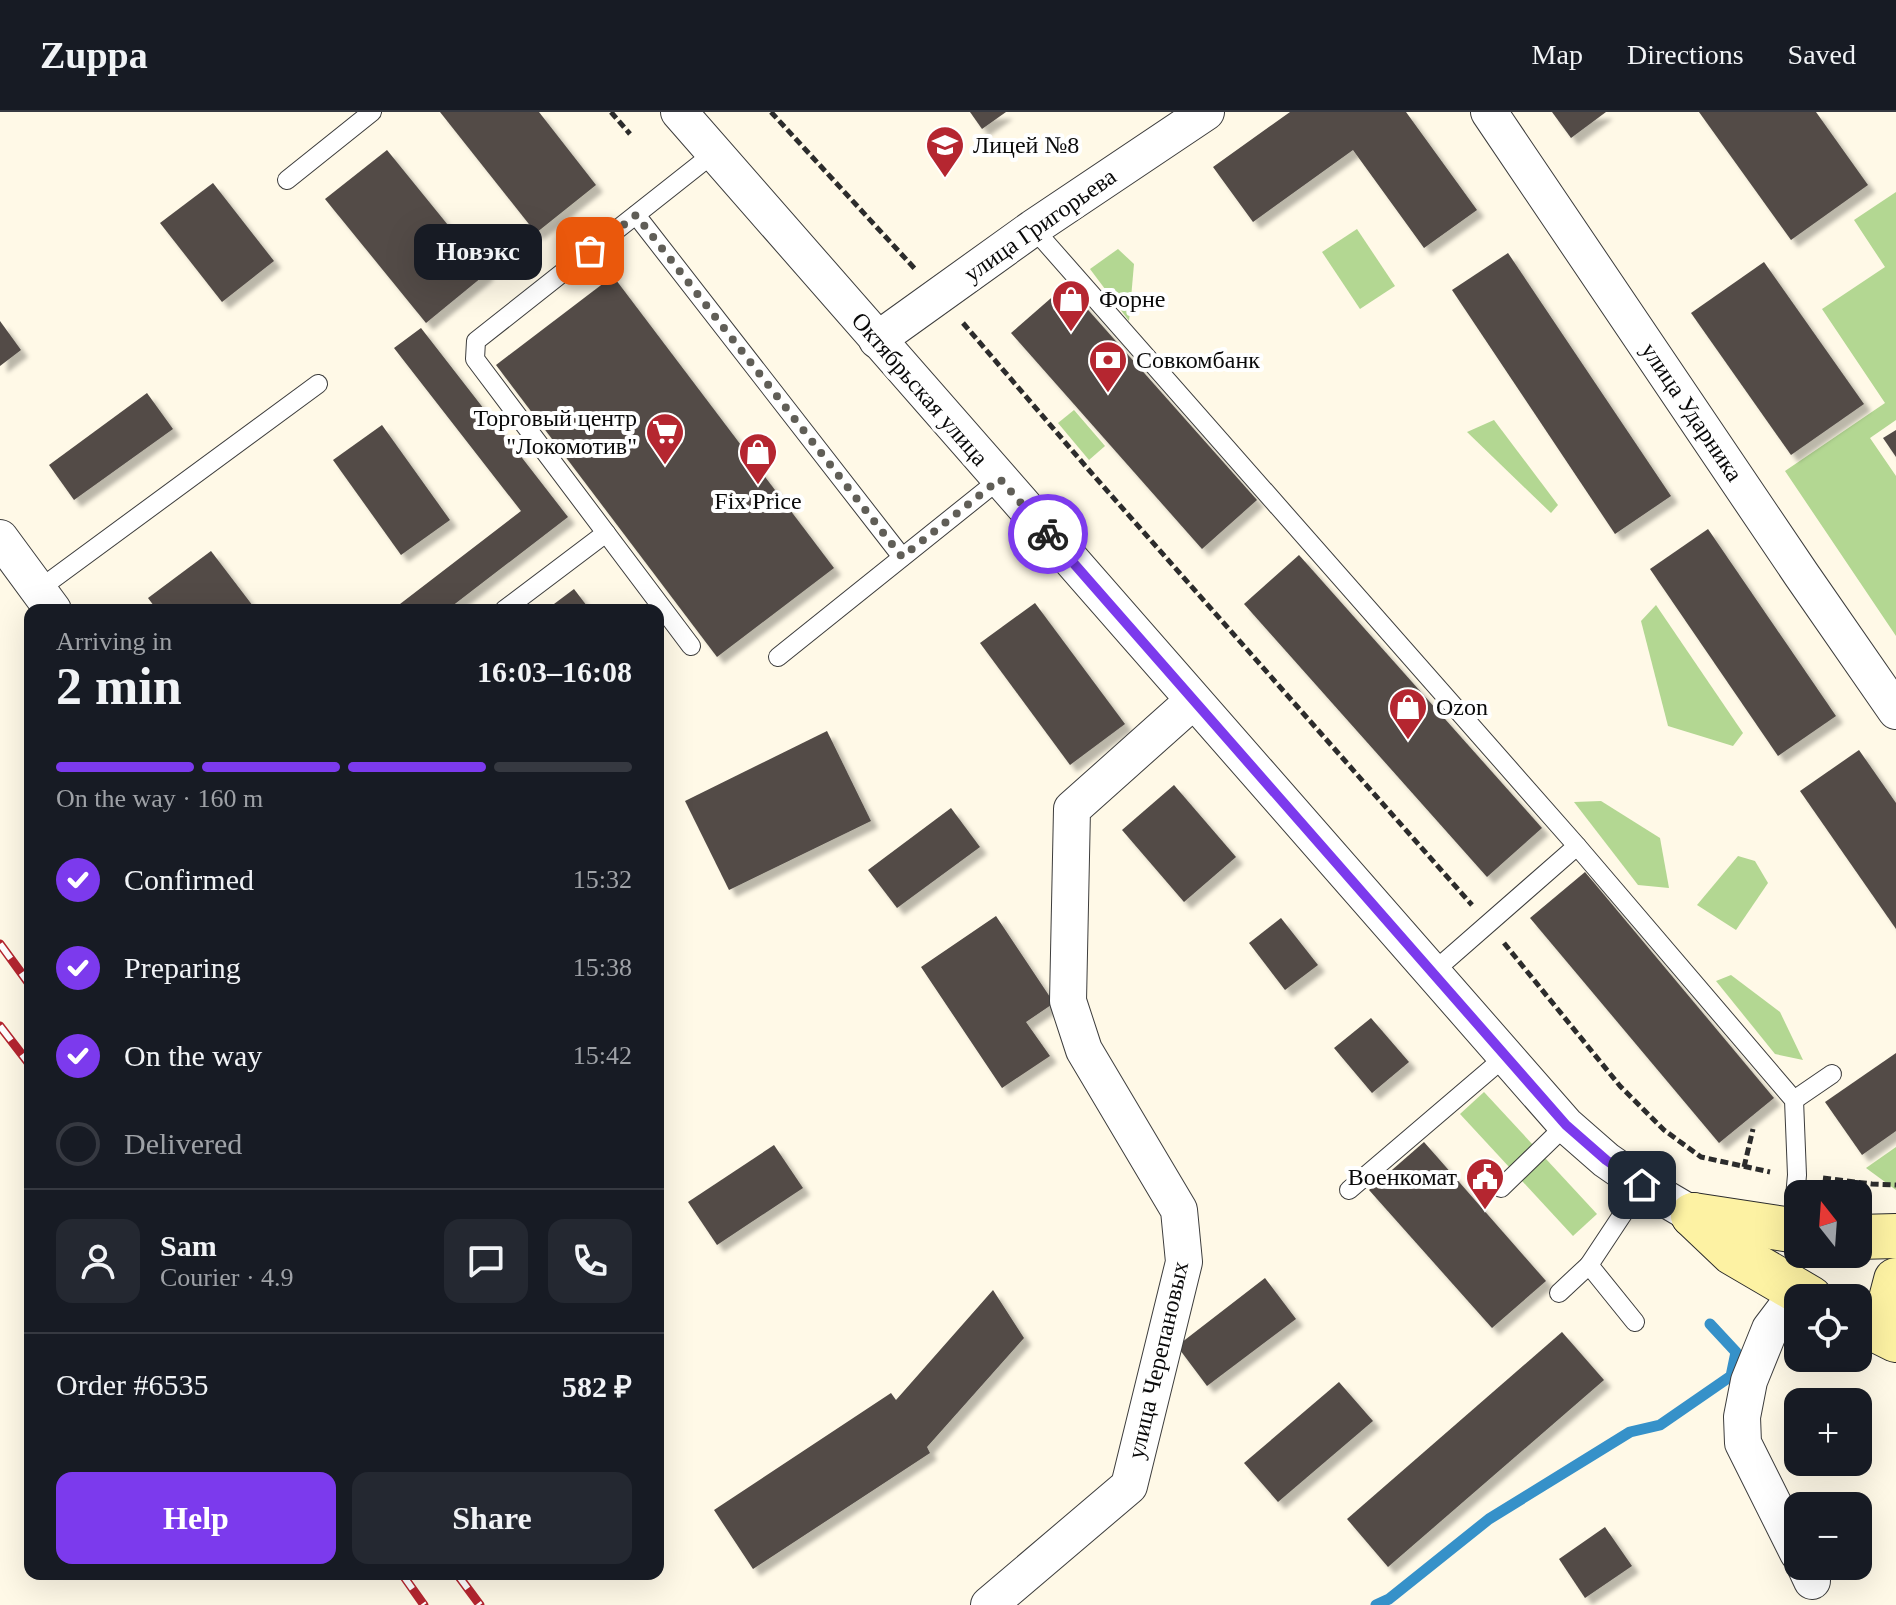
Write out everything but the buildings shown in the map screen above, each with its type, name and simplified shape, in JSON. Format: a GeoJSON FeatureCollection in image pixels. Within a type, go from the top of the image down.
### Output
{"type":"FeatureCollection","features":[{"type":"Feature","properties":{"kind":"street","name":"Октябрьская улица"},"geometry":{"type":"LineString","coordinates":[[679,112],[1566,1125],[1606,1160],[1693,1215],[1733,1253],[1785,1284]]}},
{"type":"Feature","properties":{"kind":"street","name":"улица Григорьева"},"geometry":{"type":"LineString","coordinates":[[877,340],[1033,228],[1206,112]]}},
{"type":"Feature","properties":{"kind":"street","name":"улица Ударника"},"geometry":{"type":"LineString","coordinates":[[1489,112],[1896,711]]}},
{"type":"Feature","properties":{"kind":"street"},"geometry":{"type":"LineString","coordinates":[[0,538],[46,600]]}},
{"type":"Feature","properties":{"kind":"street","name":"улица Черепановых"},"geometry":{"type":"LineString","coordinates":[[989,1605],[1129,1486],[1184,1262],[1179,1210],[1084,1050],[1068,1001],[1068,987],[1072,809],[1193,701]]}},
{"type":"Feature","properties":{"kind":"street","name":"Октябрьская улица"},"geometry":{"type":"LineString","coordinates":[[1693,1215],[1784,1228]]}},
{"type":"Feature","properties":{"kind":"street"},"geometry":{"type":"LineString","coordinates":[[1872,1237],[1896,1236]]}},
{"type":"Feature","properties":{"kind":"street"},"geometry":{"type":"LineString","coordinates":[[1896,1280],[1891,1299],[1896,1308]]}},
{"type":"Feature","properties":{"kind":"street"},"geometry":{"type":"LineString","coordinates":[[1784,1315],[1770,1329],[1749,1381],[1742,1417],[1743,1443],[1784,1525]]}},
{"type":"Feature","properties":{"kind":"street"},"geometry":{"type":"LineString","coordinates":[[1872,1328],[1896,1340]]}},
{"type":"Feature","properties":{"kind":"lane"},"geometry":{"type":"LineString","coordinates":[[287,180],[372,112]]}},
{"type":"Feature","properties":{"kind":"lane"},"geometry":{"type":"LineString","coordinates":[[659,604],[475,359],[476,341],[714,153]]}},
{"type":"Feature","properties":{"kind":"lane"},"geometry":{"type":"LineString","coordinates":[[636,215],[902,557]]}},
{"type":"Feature","properties":{"kind":"lane"},"geometry":{"type":"LineString","coordinates":[[1033,228],[1577,846],[1794,1100],[1797,1180]]}},
{"type":"Feature","properties":{"kind":"lane"},"geometry":{"type":"LineString","coordinates":[[46,600],[318,384]]}},
{"type":"Feature","properties":{"kind":"lane"},"geometry":{"type":"LineString","coordinates":[[778,657],[1000,479]]}},
{"type":"Feature","properties":{"kind":"lane"},"geometry":{"type":"LineString","coordinates":[[512,604],[606,533]]}},
{"type":"Feature","properties":{"kind":"lane"},"geometry":{"type":"LineString","coordinates":[[664,610],[691,646]]}},
{"type":"Feature","properties":{"kind":"lane"},"geometry":{"type":"LineString","coordinates":[[1433,972],[1577,846]]}},
{"type":"Feature","properties":{"kind":"lane"},"geometry":{"type":"LineString","coordinates":[[1349,1190],[1506,1056]]}},
{"type":"Feature","properties":{"kind":"lane"},"geometry":{"type":"LineString","coordinates":[[1794,1100],[1832,1074]]}},
{"type":"Feature","properties":{"kind":"lane"},"geometry":{"type":"LineString","coordinates":[[1501,1188],[1566,1125]]}},
{"type":"Feature","properties":{"kind":"lane"},"geometry":{"type":"LineString","coordinates":[[1559,1293],[1589,1265],[1642,1185]]}},
{"type":"Feature","properties":{"kind":"lane"},"geometry":{"type":"LineString","coordinates":[[1589,1265],[1635,1322]]}},
{"type":"Feature","properties":{"kind":"path"},"geometry":{"type":"LineString","coordinates":[[611,112],[630,134]]}},
{"type":"Feature","properties":{"kind":"path"},"geometry":{"type":"LineString","coordinates":[[771,112],[939,295],[1098,481],[1488,923],[1620,1086],[1664,1130],[1701,1157],[1764,1171],[1896,1185]]}},
{"type":"Feature","properties":{"kind":"path"},"geometry":{"type":"LineString","coordinates":[[1744,1167],[1753,1129]]}},
{"type":"Feature","properties":{"kind":"green space"},"geometry":{"type":"Polygon","coordinates":[[[1896,192],[1896,420],[1870,438],[1896,476],[1896,636],[1785,471],[1885,403],[1822,309],[1885,267],[1854,220],[1896,192]]]}},
{"type":"Feature","properties":{"kind":"green space"},"geometry":{"type":"Polygon","coordinates":[[[1357,229],[1395,286],[1360,309],[1322,252],[1357,229]]]}},
{"type":"Feature","properties":{"kind":"green space"},"geometry":{"type":"Polygon","coordinates":[[[1118,249],[1134,264],[1129,321],[1090,269],[1118,249]]]}},
{"type":"Feature","properties":{"kind":"green space"},"geometry":{"type":"Polygon","coordinates":[[[1074,410],[1105,446],[1089,460],[1058,423],[1074,410]]]}},
{"type":"Feature","properties":{"kind":"green space"},"geometry":{"type":"Polygon","coordinates":[[[1494,420],[1558,505],[1551,513],[1467,432],[1494,420]]]}},
{"type":"Feature","properties":{"kind":"green space"},"geometry":{"type":"Polygon","coordinates":[[[1656,605],[1743,733],[1733,746],[1668,726],[1641,621],[1656,605]]]}},
{"type":"Feature","properties":{"kind":"green space"},"geometry":{"type":"Polygon","coordinates":[[[1601,801],[1660,838],[1669,888],[1638,885],[1574,802],[1601,801]]]}},
{"type":"Feature","properties":{"kind":"green space"},"geometry":{"type":"Polygon","coordinates":[[[1738,856],[1755,861],[1768,883],[1736,930],[1697,905],[1738,856]]]}},
{"type":"Feature","properties":{"kind":"green space"},"geometry":{"type":"Polygon","coordinates":[[[1731,975],[1780,1012],[1803,1060],[1775,1054],[1716,981],[1731,975]]]}},
{"type":"Feature","properties":{"kind":"green space"},"geometry":{"type":"Polygon","coordinates":[[[1484,1092],[1597,1214],[1573,1236],[1460,1114],[1484,1092]]]}},
{"type":"Feature","properties":{"kind":"green space"},"geometry":{"type":"Polygon","coordinates":[[[1896,1147],[1896,1190],[1866,1168],[1896,1147]]]}},
{"type":"Feature","properties":{"kind":"waterway"},"geometry":{"type":"LineString","coordinates":[[1376,1605],[1389,1599],[1489,1519],[1630,1432],[1660,1425],[1731,1376],[1736,1352],[1710,1324]]}},
{"type":"Feature","properties":{"kind":"railway"},"geometry":{"type":"LineString","coordinates":[[0,944],[24,977]]}},
{"type":"Feature","properties":{"kind":"railway"},"geometry":{"type":"LineString","coordinates":[[0,1026],[24,1057]]}},
{"type":"Feature","properties":{"kind":"railway"},"geometry":{"type":"LineString","coordinates":[[406,1580],[424,1605]]}},
{"type":"Feature","properties":{"kind":"railway"},"geometry":{"type":"LineString","coordinates":[[461,1580],[480,1605]]}},
{"type":"Feature","properties":{"kind":"way so far"},"geometry":{"type":"LineString","coordinates":[[590,251],[636,215],[902,557],[1000,479],[1048,534]]}},
{"type":"Feature","properties":{"kind":"place","name":"Лицей №8"},"geometry":{"type":"Point","coordinates":[945,179]}},
{"type":"Feature","properties":{"kind":"place","name":"Новэкс"},"geometry":{"type":"Point","coordinates":[590,251]}},
{"type":"Feature","properties":{"kind":"place","name":"Форне"},"geometry":{"type":"Point","coordinates":[1071,333]}},
{"type":"Feature","properties":{"kind":"place","name":"Совкомбанк"},"geometry":{"type":"Point","coordinates":[1108,394]}},
{"type":"Feature","properties":{"kind":"place","name":"Торговый центр \"Локомотив\""},"geometry":{"type":"Point","coordinates":[665,466]}},
{"type":"Feature","properties":{"kind":"place","name":"Fix Price"},"geometry":{"type":"Point","coordinates":[758,486]}},
{"type":"Feature","properties":{"kind":"place","name":"Ozon"},"geometry":{"type":"Point","coordinates":[1408,741]}},
{"type":"Feature","properties":{"kind":"place","name":"Военкомат"},"geometry":{"type":"Point","coordinates":[1485,1211]}},
{"type":"Feature","properties":{"kind":"route"},"geometry":{"type":"LineString","coordinates":[[1048,534],[1566,1125],[1606,1160],[1642,1185]]}}]}
